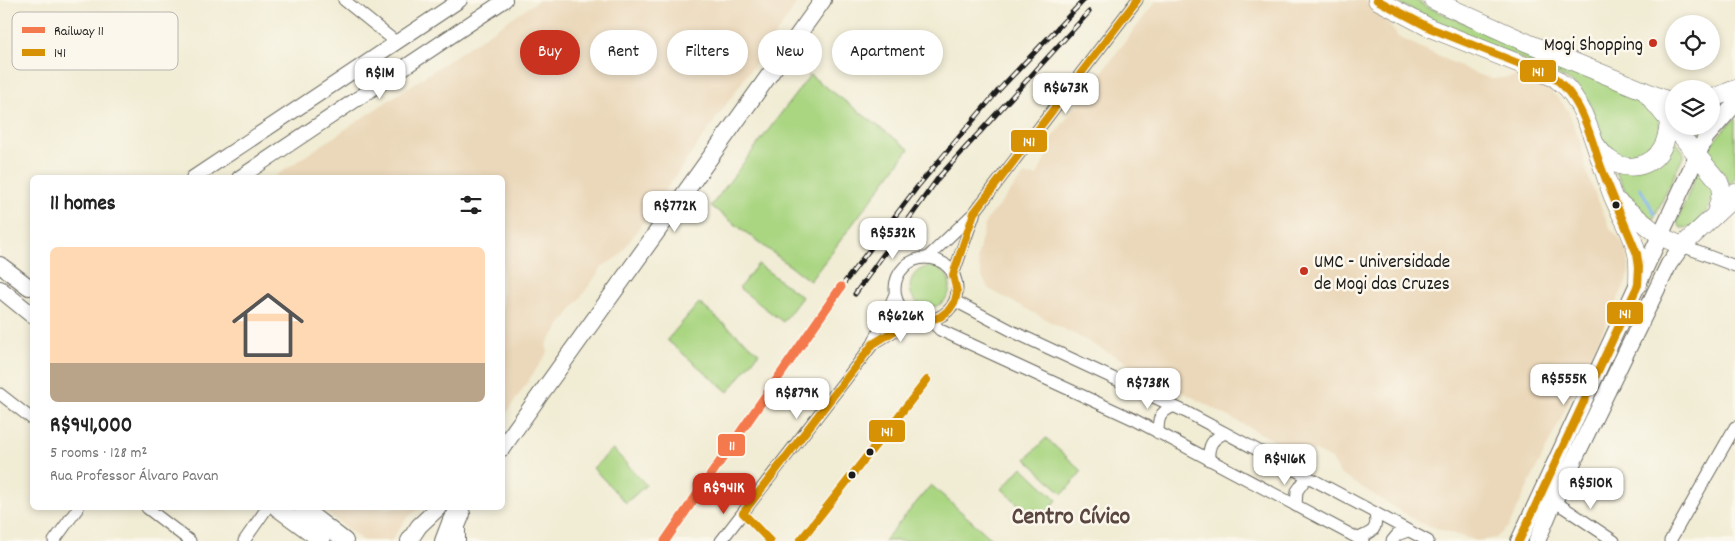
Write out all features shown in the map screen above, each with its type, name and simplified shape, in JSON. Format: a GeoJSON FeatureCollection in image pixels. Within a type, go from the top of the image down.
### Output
{"type":"FeatureCollection","features":[{"type":"Feature","properties":{"kind":"main road"},"geometry":{"type":"LineString","coordinates":[[505,444],[812,8],[823,0]]}},
{"type":"Feature","properties":{"kind":"main road"},"geometry":{"type":"LineString","coordinates":[[1377,0],[1430,28],[1555,78],[1567,88],[1577,102],[1637,254],[1639,267],[1638,285]]}},
{"type":"Feature","properties":{"kind":"main road"},"geometry":{"type":"LineString","coordinates":[[1433,0],[1528,43],[1665,100]]}},
{"type":"Feature","properties":{"kind":"main road"},"geometry":{"type":"LineString","coordinates":[[1720,95],[1735,89]]}},
{"type":"Feature","properties":{"kind":"main road"},"geometry":{"type":"LineString","coordinates":[[1644,92],[1665,117]]}},
{"type":"Feature","properties":{"kind":"main road"},"geometry":{"type":"LineString","coordinates":[[1519,541],[1697,154],[1706,137],[1735,104]]}},
{"type":"Feature","properties":{"kind":"main road"},"geometry":{"type":"LineString","coordinates":[[1594,143],[1609,159],[1622,166],[1632,167],[1645,164],[1655,157],[1662,148],[1667,135]]}},
{"type":"Feature","properties":{"kind":"main road"},"geometry":{"type":"LineString","coordinates":[[1680,135],[1716,177],[1722,190],[1715,216]]}},
{"type":"Feature","properties":{"kind":"main road"},"geometry":{"type":"LineString","coordinates":[[1537,541],[1554,501],[1669,264],[1682,246],[1730,201],[1735,193]]}},
{"type":"Feature","properties":{"kind":"main road"},"geometry":{"type":"LineString","coordinates":[[1614,199],[1660,236],[1682,246]]}},
{"type":"Feature","properties":{"kind":"main road"},"geometry":{"type":"LineString","coordinates":[[0,265],[30,285]]}},
{"type":"Feature","properties":{"kind":"main road"},"geometry":{"type":"LineString","coordinates":[[30,287],[26,293],[25,305],[30,312]]}},
{"type":"Feature","properties":{"kind":"main road"},"geometry":{"type":"LineString","coordinates":[[0,289],[30,313]]}},
{"type":"Feature","properties":{"kind":"main road"},"geometry":{"type":"LineString","coordinates":[[280,510],[322,541]]}},
{"type":"Feature","properties":{"kind":"main road"},"geometry":{"type":"LineString","coordinates":[[305,510],[345,541]]}},
{"type":"Feature","properties":{"kind":"main road"},"geometry":{"type":"LineString","coordinates":[[409,541],[419,526],[436,510]]}},
{"type":"Feature","properties":{"kind":"main road"},"geometry":{"type":"LineString","coordinates":[[443,541],[450,520],[459,510]]}},
{"type":"Feature","properties":{"kind":"main road"},"geometry":{"type":"LineString","coordinates":[[457,541],[457,526],[464,510]]}},
{"type":"Feature","properties":{"kind":"street"},"geometry":{"type":"LineString","coordinates":[[344,0],[396,42]]}},
{"type":"Feature","properties":{"kind":"street"},"geometry":{"type":"LineString","coordinates":[[197,175],[460,0]]}},
{"type":"Feature","properties":{"kind":"street"},"geometry":{"type":"LineString","coordinates":[[243,175],[506,0]]}},
{"type":"Feature","properties":{"kind":"street"},"geometry":{"type":"LineString","coordinates":[[927,258],[942,263],[953,275],[957,292],[949,310],[930,320],[915,318],[906,313],[898,304],[895,294],[895,283],[899,273],[911,262],[927,258],[974,213],[1137,0]]}},
{"type":"Feature","properties":{"kind":"street"},"geometry":{"type":"LineString","coordinates":[[309,100],[308,110],[318,124]]}},
{"type":"Feature","properties":{"kind":"street"},"geometry":{"type":"LineString","coordinates":[[288,114],[296,121],[303,134]]}},
{"type":"Feature","properties":{"kind":"street"},"geometry":{"type":"LineString","coordinates":[[953,275],[974,213]]}},
{"type":"Feature","properties":{"kind":"street"},"geometry":{"type":"LineString","coordinates":[[1682,246],[1735,266]]}},
{"type":"Feature","properties":{"kind":"street"},"geometry":{"type":"LineString","coordinates":[[721,541],[873,344],[895,294]]}},
{"type":"Feature","properties":{"kind":"street"},"geometry":{"type":"LineString","coordinates":[[954,301],[1016,333],[1186,412],[1428,541]]}},
{"type":"Feature","properties":{"kind":"street"},"geometry":{"type":"LineString","coordinates":[[873,344],[915,318]]}},
{"type":"Feature","properties":{"kind":"street"},"geometry":{"type":"LineString","coordinates":[[930,320],[940,330],[959,340],[1133,419],[1361,540],[1375,528],[1377,523],[1376,513]]}},
{"type":"Feature","properties":{"kind":"street"},"geometry":{"type":"LineString","coordinates":[[1,396],[30,418]]}},
{"type":"Feature","properties":{"kind":"street"},"geometry":{"type":"LineString","coordinates":[[1158,433],[1158,419],[1160,415],[1172,407]]}},
{"type":"Feature","properties":{"kind":"street"},"geometry":{"type":"LineString","coordinates":[[1670,541],[1735,427]]}},
{"type":"Feature","properties":{"kind":"street"},"geometry":{"type":"LineString","coordinates":[[1209,460],[1209,447],[1213,440],[1225,433]]}},
{"type":"Feature","properties":{"kind":"street"},"geometry":{"type":"LineString","coordinates":[[1296,506],[1297,491],[1307,477]]}},
{"type":"Feature","properties":{"kind":"street"},"geometry":{"type":"LineString","coordinates":[[1554,501],[1614,541]]}},
{"type":"Feature","properties":{"kind":"street"},"geometry":{"type":"LineString","coordinates":[[54,541],[77,510]]}},
{"type":"Feature","properties":{"kind":"street"},"geometry":{"type":"LineString","coordinates":[[150,510],[190,541]]}},
{"type":"Feature","properties":{"kind":"street"},"geometry":{"type":"LineString","coordinates":[[244,541],[266,510]]}},
{"type":"Feature","properties":{"kind":"street"},"geometry":{"type":"LineString","coordinates":[[1392,541],[1397,535],[1408,531]]}},
{"type":"Feature","properties":{"kind":"shaded area"},"geometry":{"type":"Polygon","coordinates":[[[539,0],[798,0],[779,30],[758,30],[758,60],[748,74],[748,30],[667,30],[667,75],[747,75],[619,256],[603,266],[546,345],[548,352],[505,415],[505,175],[277,175],[539,0]]]}},
{"type":"Feature","properties":{"kind":"shaded area","name":"UMC - Universidade de Mogi das Cruzes"},"geometry":{"type":"Polygon","coordinates":[[[1157,0],[1364,0],[1376,6],[1398,37],[1479,75],[1494,79],[1521,76],[1539,82],[1555,95],[1568,110],[1581,144],[1588,177],[1610,228],[1620,239],[1626,250],[1629,264],[1628,278],[1509,526],[1496,538],[1477,541],[1420,523],[1340,474],[1332,459],[1316,451],[1299,454],[989,289],[982,277],[977,258],[986,221],[1024,175],[1037,176],[1045,159],[1044,148],[1157,0]]]}},
{"type":"Feature","properties":{"kind":"shaded area"},"geometry":{"type":"Polygon","coordinates":[[[324,510],[417,510],[407,518],[391,541],[363,541],[324,510]]]}},
{"type":"Feature","properties":{"kind":"green space"},"geometry":{"type":"Polygon","coordinates":[[[1393,0],[1416,0],[1425,6],[1635,95],[1649,106],[1659,120],[1660,134],[1657,141],[1642,156],[1635,158],[1618,157],[1605,145],[1588,99],[1569,80],[1424,16],[1393,0]]]}},
{"type":"Feature","properties":{"kind":"green space"},"geometry":{"type":"Polygon","coordinates":[[[810,75],[909,149],[810,281],[711,206],[810,75]]]}},
{"type":"Feature","properties":{"kind":"green space"},"geometry":{"type":"Polygon","coordinates":[[[1735,119],[1735,178],[1730,185],[1725,175],[1708,153],[1708,149],[1735,119]]]}},
{"type":"Feature","properties":{"kind":"green space"},"geometry":{"type":"Polygon","coordinates":[[[1688,135],[1698,135],[1693,141],[1688,135]]]}},
{"type":"Feature","properties":{"kind":"green space"},"geometry":{"type":"Polygon","coordinates":[[[1674,139],[1684,155],[1651,224],[1633,204],[1615,171],[1674,139]]]}},
{"type":"Feature","properties":{"kind":"green space"},"geometry":{"type":"Polygon","coordinates":[[[1700,166],[1716,190],[1708,209],[1700,221],[1688,228],[1681,228],[1677,222],[1700,166]]]}},
{"type":"Feature","properties":{"kind":"green space"},"geometry":{"type":"Polygon","coordinates":[[[758,264],[802,297],[783,322],[739,288],[758,264]]]}},
{"type":"Feature","properties":{"kind":"green space"},"geometry":{"type":"Polygon","coordinates":[[[926,267],[934,267],[941,270],[947,276],[950,287],[947,298],[941,304],[934,307],[926,307],[919,304],[913,298],[910,291],[910,283],[913,276],[919,270],[926,267]]]}},
{"type":"Feature","properties":{"kind":"green space"},"geometry":{"type":"Polygon","coordinates":[[[699,303],[759,353],[728,392],[667,340],[699,303]]]}},
{"type":"Feature","properties":{"kind":"green space"},"geometry":{"type":"Polygon","coordinates":[[[1046,438],[1082,471],[1063,494],[1026,459],[1046,438]]]}},
{"type":"Feature","properties":{"kind":"green space"},"geometry":{"type":"Polygon","coordinates":[[[613,449],[646,485],[626,503],[593,468],[613,449]]]}},
{"type":"Feature","properties":{"kind":"green space"},"geometry":{"type":"Polygon","coordinates":[[[1022,467],[1057,500],[1039,523],[1002,489],[1022,467]]]}},
{"type":"Feature","properties":{"kind":"green space"},"geometry":{"type":"Polygon","coordinates":[[[931,485],[994,541],[884,541],[931,485]]]}},
{"type":"Feature","properties":{"kind":"waterway"},"geometry":{"type":"LineString","coordinates":[[1640,188],[1655,214]]}},
{"type":"Feature","properties":{"kind":"railway"},"geometry":{"type":"LineString","coordinates":[[841,287],[918,186],[997,92],[1084,0]]}},
{"type":"Feature","properties":{"kind":"railway"},"geometry":{"type":"LineString","coordinates":[[855,294],[939,177],[1089,12]]}},
{"type":"Feature","properties":{"kind":"rail line","name":"11"},"geometry":{"type":"LineString","coordinates":[[665,541],[841,287]]}},
{"type":"Feature","properties":{"kind":"transit line","name":"141"},"geometry":{"type":"LineString","coordinates":[[770,541],[743,513],[873,344],[915,318],[930,320],[940,317],[949,310],[955,301],[957,292],[953,275],[974,213],[1137,0]]}},
{"type":"Feature","properties":{"kind":"transit line","name":"141"},"geometry":{"type":"LineString","coordinates":[[1377,0],[1430,28],[1555,78],[1574,99],[1580,110],[1637,254],[1639,267],[1638,285],[1519,541]]}},
{"type":"Feature","properties":{"kind":"transit line","name":"141"},"geometry":{"type":"LineString","coordinates":[[800,541],[927,380]]}},
{"type":"Feature","properties":{"kind":"place","name":"Mogi Shopping"},"geometry":{"type":"Point","coordinates":[1653,43]}},
{"type":"Feature","properties":{"kind":"place","name":"UMC - Universidade de Mogi das Cruzes"},"geometry":{"type":"Point","coordinates":[1304,271]}},
{"type":"Feature","properties":{"kind":"district","name":"Centro Cívico"},"geometry":{"type":"Point","coordinates":[1071,515]}}]}
